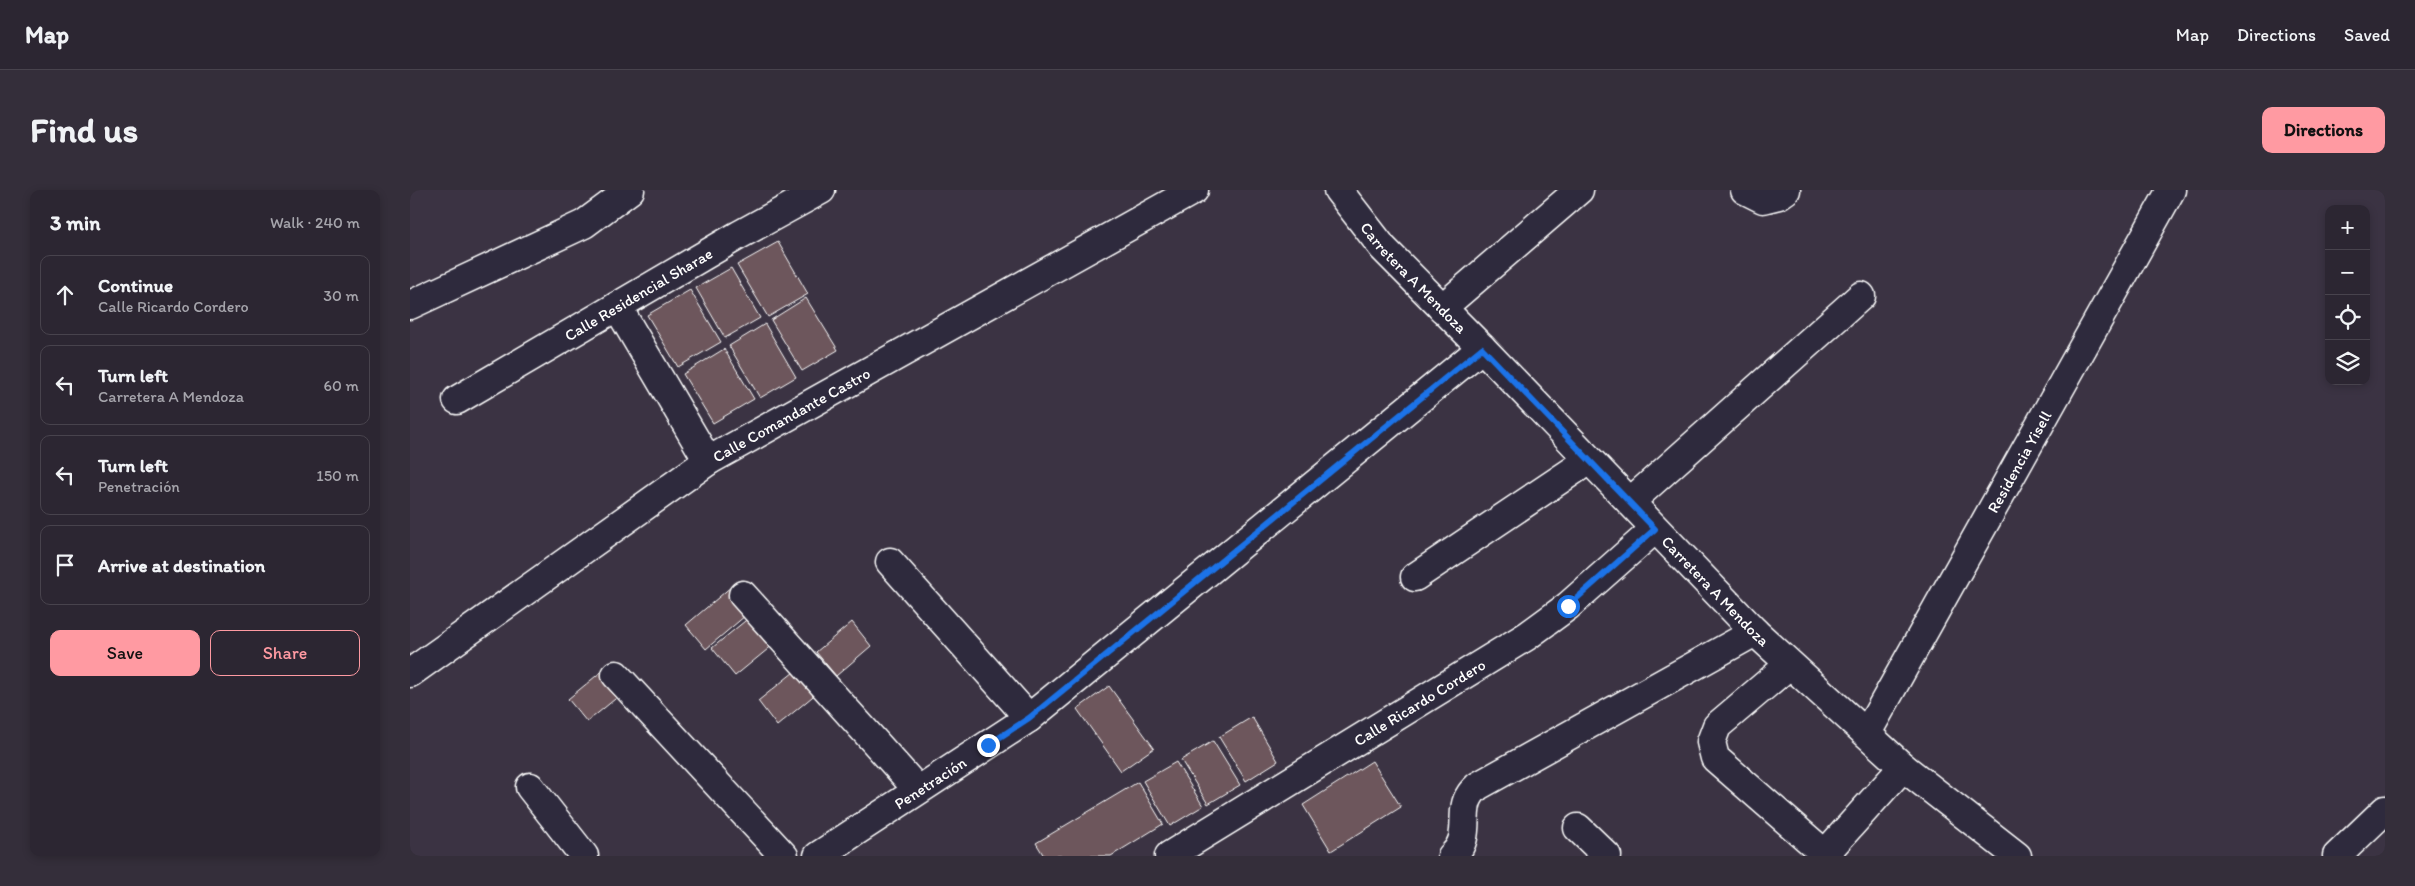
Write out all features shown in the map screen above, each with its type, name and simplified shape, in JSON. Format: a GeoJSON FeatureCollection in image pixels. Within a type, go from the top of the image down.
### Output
{"type":"FeatureCollection","features":[{"type":"Feature","properties":{"kind":"street"},"geometry":{"type":"LineString","coordinates":[[410,304],[584,224],[630,190]]}},
{"type":"Feature","properties":{"kind":"street","name":"Calle Residencial Sharae"},"geometry":{"type":"LineString","coordinates":[[457,400],[821,190]]}},
{"type":"Feature","properties":{"kind":"street","name":"Calle Comandante Castro"},"geometry":{"type":"LineString","coordinates":[[410,673],[708,461],[1194,190]]}},
{"type":"Feature","properties":{"kind":"street","name":"Carretera A Mendoza"},"geometry":{"type":"LineString","coordinates":[[1338,190],[1383,248],[1482,348],[1754,632],[1903,767],[2017,856]]}},
{"type":"Feature","properties":{"kind":"street"},"geometry":{"type":"LineString","coordinates":[[1442,308],[1579,190]]}},
{"type":"Feature","properties":{"kind":"street"},"geometry":{"type":"LineString","coordinates":[[1746,190],[1763,199],[1779,195],[1786,190]]}},
{"type":"Feature","properties":{"kind":"street","name":"Residencia Yisell"},"geometry":{"type":"LineString","coordinates":[[1867,733],[2171,190]]}},
{"type":"Feature","properties":{"kind":"street"},"geometry":{"type":"LineString","coordinates":[[1630,502],[1861,296]]}},
{"type":"Feature","properties":{"kind":"street"},"geometry":{"type":"LineString","coordinates":[[617,306],[708,461]]}},
{"type":"Feature","properties":{"kind":"street","name":"Penetración"},"geometry":{"type":"LineString","coordinates":[[818,856],[845,848],[918,790],[1029,718],[1482,348]]}},
{"type":"Feature","properties":{"kind":"street"},"geometry":{"type":"LineString","coordinates":[[1416,577],[1589,460]]}},
{"type":"Feature","properties":{"kind":"street","name":"Calle Ricardo Cordero"},"geometry":{"type":"LineString","coordinates":[[1169,856],[1527,636],[1568,606],[1655,529]]}},
{"type":"Feature","properties":{"kind":"street"},"geometry":{"type":"LineString","coordinates":[[890,562],[1029,718]]}},
{"type":"Feature","properties":{"kind":"street"},"geometry":{"type":"LineString","coordinates":[[743,595],[918,790]]}},
{"type":"Feature","properties":{"kind":"street"},"geometry":{"type":"LineString","coordinates":[[1452,856],[1459,850],[1464,835],[1469,796],[1478,786],[1754,632]]}},
{"type":"Feature","properties":{"kind":"street"},"geometry":{"type":"LineString","coordinates":[[1789,665],[1717,726],[1712,742],[1715,758],[1824,855],[1903,767]]}},
{"type":"Feature","properties":{"kind":"street"},"geometry":{"type":"LineString","coordinates":[[616,675],[784,856]]}},
{"type":"Feature","properties":{"kind":"street"},"geometry":{"type":"LineString","coordinates":[[530,786],[584,856]]}},
{"type":"Feature","properties":{"kind":"street"},"geometry":{"type":"LineString","coordinates":[[2337,856],[2385,810]]}},
{"type":"Feature","properties":{"kind":"street"},"geometry":{"type":"LineString","coordinates":[[1578,828],[1607,856]]}},
{"type":"Feature","properties":{"kind":"building"},"geometry":{"type":"Polygon","coordinates":[[[778,242],[808,294],[768,317],[737,265],[778,242]]]}},
{"type":"Feature","properties":{"kind":"building"},"geometry":{"type":"Polygon","coordinates":[[[731,268],[760,318],[725,338],[696,288],[731,268]]]}},
{"type":"Feature","properties":{"kind":"building"},"geometry":{"type":"Polygon","coordinates":[[[690,290],[721,342],[678,367],[647,315],[690,290]]]}},
{"type":"Feature","properties":{"kind":"building"},"geometry":{"type":"Polygon","coordinates":[[[806,298],[838,350],[802,371],[771,320],[806,298]]]}},
{"type":"Feature","properties":{"kind":"building"},"geometry":{"type":"Polygon","coordinates":[[[765,324],[796,377],[760,398],[729,346],[765,324]]]}},
{"type":"Feature","properties":{"kind":"building"},"geometry":{"type":"Polygon","coordinates":[[[724,349],[754,399],[713,423],[683,374],[724,349]]]}},
{"type":"Feature","properties":{"kind":"building"},"geometry":{"type":"Polygon","coordinates":[[[732,586],[752,610],[706,649],[686,625],[732,586]]]}},
{"type":"Feature","properties":{"kind":"building"},"geometry":{"type":"Polygon","coordinates":[[[756,612],[779,640],[735,676],[712,648],[756,612]]]}},
{"type":"Feature","properties":{"kind":"building"},"geometry":{"type":"Polygon","coordinates":[[[852,622],[871,646],[836,676],[816,652],[852,622]]]}},
{"type":"Feature","properties":{"kind":"building"},"geometry":{"type":"Polygon","coordinates":[[[607,667],[626,690],[587,722],[568,699],[607,667]]]}},
{"type":"Feature","properties":{"kind":"building"},"geometry":{"type":"Polygon","coordinates":[[[799,668],[818,692],[777,726],[758,701],[799,668]]]}},
{"type":"Feature","properties":{"kind":"building"},"geometry":{"type":"Polygon","coordinates":[[[1109,686],[1154,748],[1121,771],[1077,709],[1109,686]]]}},
{"type":"Feature","properties":{"kind":"building"},"geometry":{"type":"Polygon","coordinates":[[[1252,717],[1278,761],[1246,781],[1219,737],[1252,717]]]}},
{"type":"Feature","properties":{"kind":"building"},"geometry":{"type":"Polygon","coordinates":[[[1213,741],[1240,785],[1208,804],[1181,760],[1213,741]]]}},
{"type":"Feature","properties":{"kind":"building"},"geometry":{"type":"Polygon","coordinates":[[[1372,761],[1401,807],[1331,851],[1303,805],[1372,761]]]}},
{"type":"Feature","properties":{"kind":"building"},"geometry":{"type":"Polygon","coordinates":[[[1176,762],[1203,806],[1170,826],[1143,781],[1176,762]]]}},
{"type":"Feature","properties":{"kind":"building"},"geometry":{"type":"Polygon","coordinates":[[[1138,782],[1163,824],[1111,856],[1044,856],[1036,843],[1138,782]]]}},
{"type":"Feature","properties":{"kind":"route"},"geometry":{"type":"LineString","coordinates":[[988,745],[1029,718],[1482,348],[1655,529],[1568,606]]}}]}
